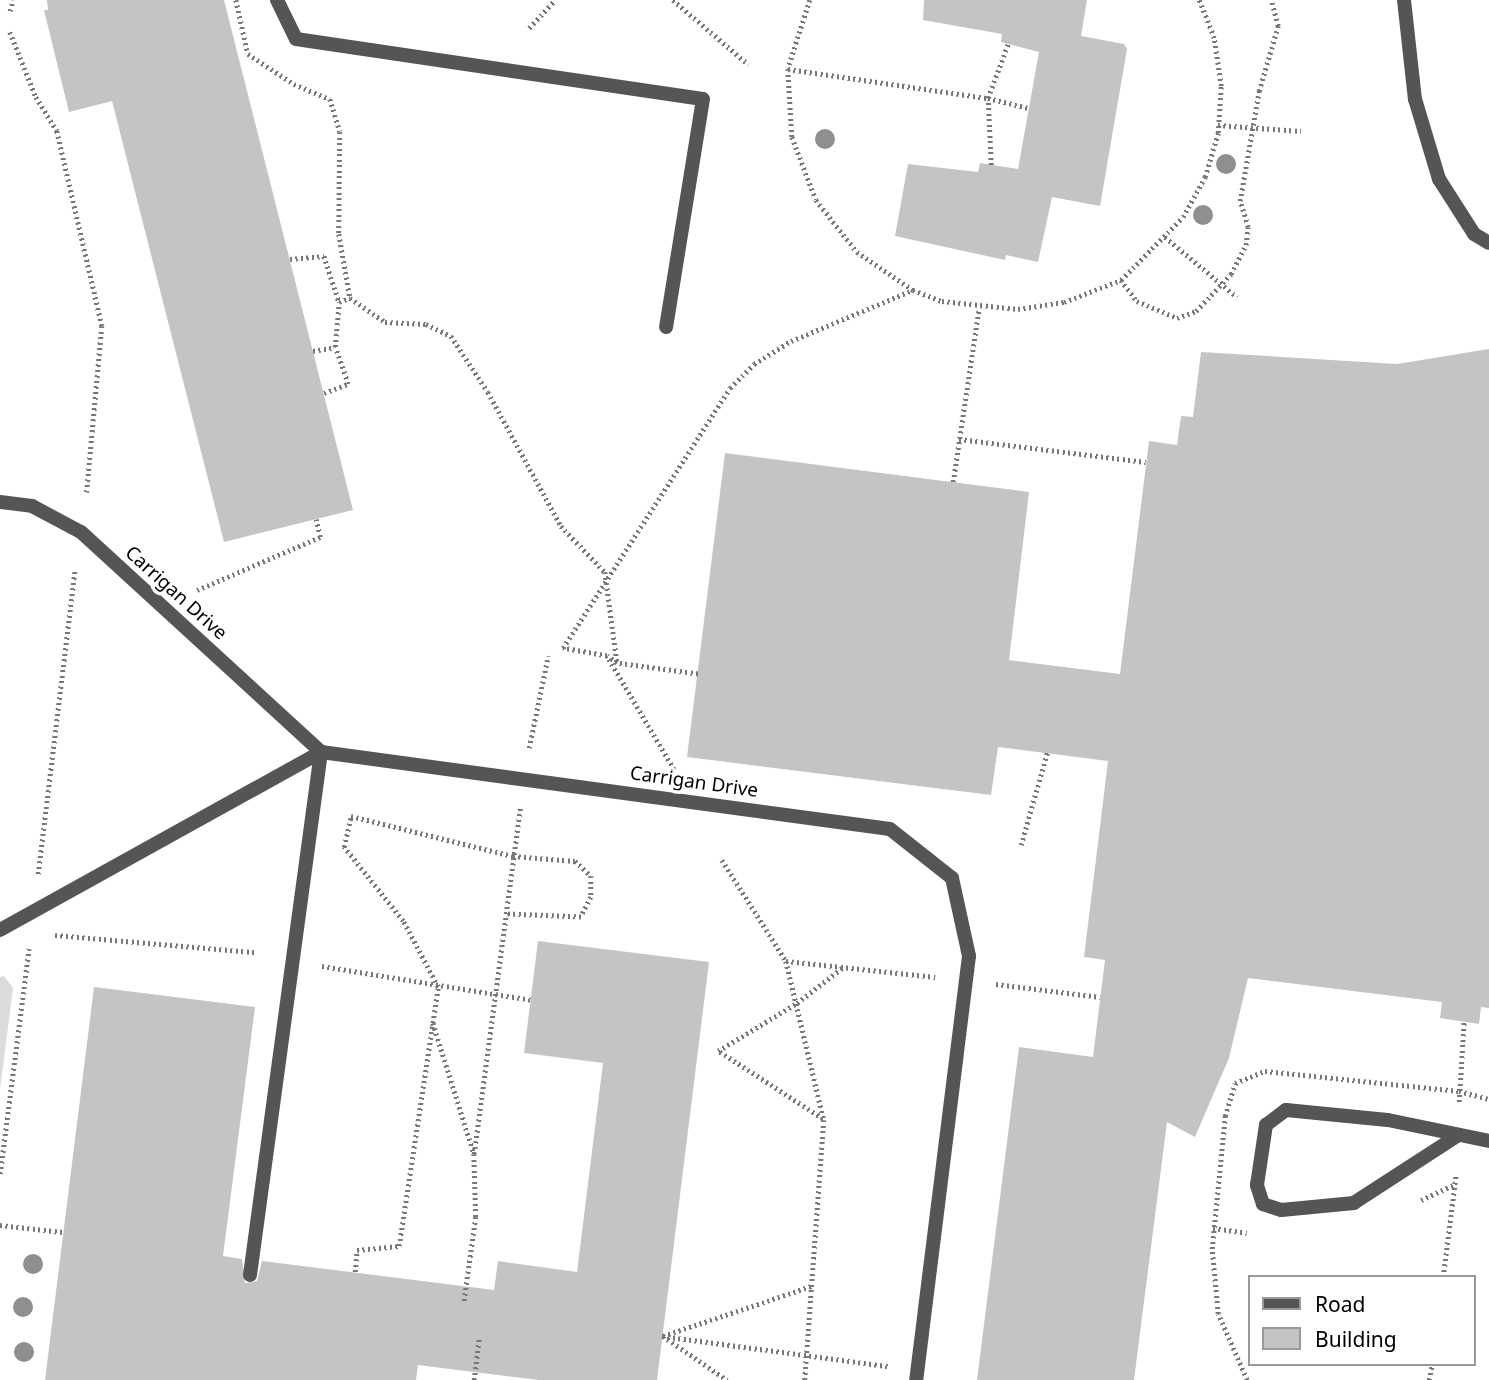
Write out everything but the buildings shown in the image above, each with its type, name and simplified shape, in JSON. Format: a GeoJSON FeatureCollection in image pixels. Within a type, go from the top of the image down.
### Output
{"type":"FeatureCollection","features":[{"type":"Feature","properties":{"kind":"street"},"geometry":{"type":"LineString","coordinates":[[277,0],[296,39],[703,99],[666,327]]}},
{"type":"Feature","properties":{"kind":"street"},"geometry":{"type":"LineString","coordinates":[[1404,0],[1415,99],[1439,179],[1474,234],[1489,243]]}},
{"type":"Feature","properties":{"kind":"street","name":"Carrigan Drive"},"geometry":{"type":"LineString","coordinates":[[0,502],[32,506],[80,532],[321,752],[890,829],[952,878],[969,956],[916,1375]]}},
{"type":"Feature","properties":{"kind":"street"},"geometry":{"type":"LineString","coordinates":[[0,930],[32,920],[321,752]]}},
{"type":"Feature","properties":{"kind":"street"},"geometry":{"type":"LineString","coordinates":[[250,1275],[321,752]]}},
{"type":"Feature","properties":{"kind":"street"},"geometry":{"type":"LineString","coordinates":[[1457,1136],[1354,1203],[1281,1210],[1262,1204],[1257,1185],[1266,1125],[1286,1110],[1388,1120],[1457,1136],[1489,1140]]}},
{"type":"Feature","properties":{"kind":"path"},"geometry":{"type":"LineString","coordinates":[[10,11],[13,0]]}},
{"type":"Feature","properties":{"kind":"path"},"geometry":{"type":"LineString","coordinates":[[236,0],[248,54],[294,84],[330,99],[340,132],[339,234],[350,298],[385,322],[426,324],[451,336],[488,392],[561,526],[607,578],[617,663]]}},
{"type":"Feature","properties":{"kind":"path"},"geometry":{"type":"LineString","coordinates":[[529,28],[555,0]]}},
{"type":"Feature","properties":{"kind":"path"},"geometry":{"type":"LineString","coordinates":[[673,0],[747,64]]}},
{"type":"Feature","properties":{"kind":"path"},"geometry":{"type":"LineString","coordinates":[[810,0],[788,69],[792,137],[816,200],[857,252],[913,290],[979,308],[1018,309],[1064,302],[1121,280],[1183,217],[1205,177],[1218,125],[1221,86],[1214,38],[1199,0]]}},
{"type":"Feature","properties":{"kind":"path"},"geometry":{"type":"LineString","coordinates":[[1121,280],[1137,301],[1177,318],[1196,311],[1221,285],[1246,245],[1248,227],[1240,201],[1253,127],[1278,26],[1270,0]]}},
{"type":"Feature","properties":{"kind":"path"},"geometry":{"type":"LineString","coordinates":[[10,32],[36,97],[57,131],[102,326],[87,492]]}},
{"type":"Feature","properties":{"kind":"path"},"geometry":{"type":"LineString","coordinates":[[991,165],[988,98],[1008,44]]}},
{"type":"Feature","properties":{"kind":"path"},"geometry":{"type":"LineString","coordinates":[[788,69],[988,98],[1028,108]]}},
{"type":"Feature","properties":{"kind":"path"},"geometry":{"type":"LineString","coordinates":[[1218,125],[1301,131]]}},
{"type":"Feature","properties":{"kind":"path"},"geometry":{"type":"LineString","coordinates":[[1165,237],[1237,297]]}},
{"type":"Feature","properties":{"kind":"path"},"geometry":{"type":"LineString","coordinates":[[290,259],[324,256],[339,302],[335,347],[348,384],[324,393]]}},
{"type":"Feature","properties":{"kind":"path"},"geometry":{"type":"LineString","coordinates":[[698,674],[617,663],[607,656],[563,648],[730,388],[754,364],[791,341],[913,290]]}},
{"type":"Feature","properties":{"kind":"path"},"geometry":{"type":"LineString","coordinates":[[339,302],[350,298]]}},
{"type":"Feature","properties":{"kind":"path"},"geometry":{"type":"LineString","coordinates":[[953,482],[979,308]]}},
{"type":"Feature","properties":{"kind":"path"},"geometry":{"type":"LineString","coordinates":[[313,351],[335,347]]}},
{"type":"Feature","properties":{"kind":"path"},"geometry":{"type":"LineString","coordinates":[[959,439],[1146,462]]}},
{"type":"Feature","properties":{"kind":"path"},"geometry":{"type":"LineString","coordinates":[[197,590],[320,537],[316,519]]}},
{"type":"Feature","properties":{"kind":"path"},"geometry":{"type":"LineString","coordinates":[[0,1174],[75,567]]}},
{"type":"Feature","properties":{"kind":"path"},"geometry":{"type":"LineString","coordinates":[[607,656],[682,782]]}},
{"type":"Feature","properties":{"kind":"path"},"geometry":{"type":"LineString","coordinates":[[1021,845],[1047,753]]}},
{"type":"Feature","properties":{"kind":"path"},"geometry":{"type":"LineString","coordinates":[[355,1272],[357,1250],[399,1246],[438,987],[403,921],[344,847],[351,816],[513,856],[575,861],[591,876],[591,897],[581,917],[506,914]]}},
{"type":"Feature","properties":{"kind":"path"},"geometry":{"type":"LineString","coordinates":[[722,860],[786,961],[824,1120],[812,1286],[804,1354],[805,1380]]}},
{"type":"Feature","properties":{"kind":"path"},"geometry":{"type":"LineString","coordinates":[[464,1303],[476,1217],[474,1154],[511,875]]}},
{"type":"Feature","properties":{"kind":"path"},"geometry":{"type":"LineString","coordinates":[[32,920],[55,936],[255,953]]}},
{"type":"Feature","properties":{"kind":"path"},"geometry":{"type":"LineString","coordinates":[[316,965],[438,987],[531,1000]]}},
{"type":"Feature","properties":{"kind":"path"},"geometry":{"type":"LineString","coordinates":[[824,1120],[718,1051],[797,1003],[842,967]]}},
{"type":"Feature","properties":{"kind":"path"},"geometry":{"type":"LineString","coordinates":[[433,1021],[474,1154]]}},
{"type":"Feature","properties":{"kind":"path"},"geometry":{"type":"LineString","coordinates":[[1459,1110],[1464,1021]]}},
{"type":"Feature","properties":{"kind":"path"},"geometry":{"type":"LineString","coordinates":[[1443,1275],[1457,1174]]}},
{"type":"Feature","properties":{"kind":"path"},"geometry":{"type":"LineString","coordinates":[[0,1225],[63,1232]]}},
{"type":"Feature","properties":{"kind":"path"},"geometry":{"type":"LineString","coordinates":[[662,1336],[812,1286]]}},
{"type":"Feature","properties":{"kind":"path"},"geometry":{"type":"LineString","coordinates":[[662,1336],[804,1354],[916,1375]]}},
{"type":"Feature","properties":{"kind":"path"},"geometry":{"type":"LineString","coordinates":[[662,1336],[727,1380]]}},
{"type":"Feature","properties":{"kind":"path"},"geometry":{"type":"LineString","coordinates":[[474,1380],[479,1338]]}},
{"type":"Feature","properties":{"kind":"shaded area"},"geometry":{"type":"Polygon","coordinates":[[[4,976],[13,988],[0,1090],[0,977],[4,976]]]}}]}
